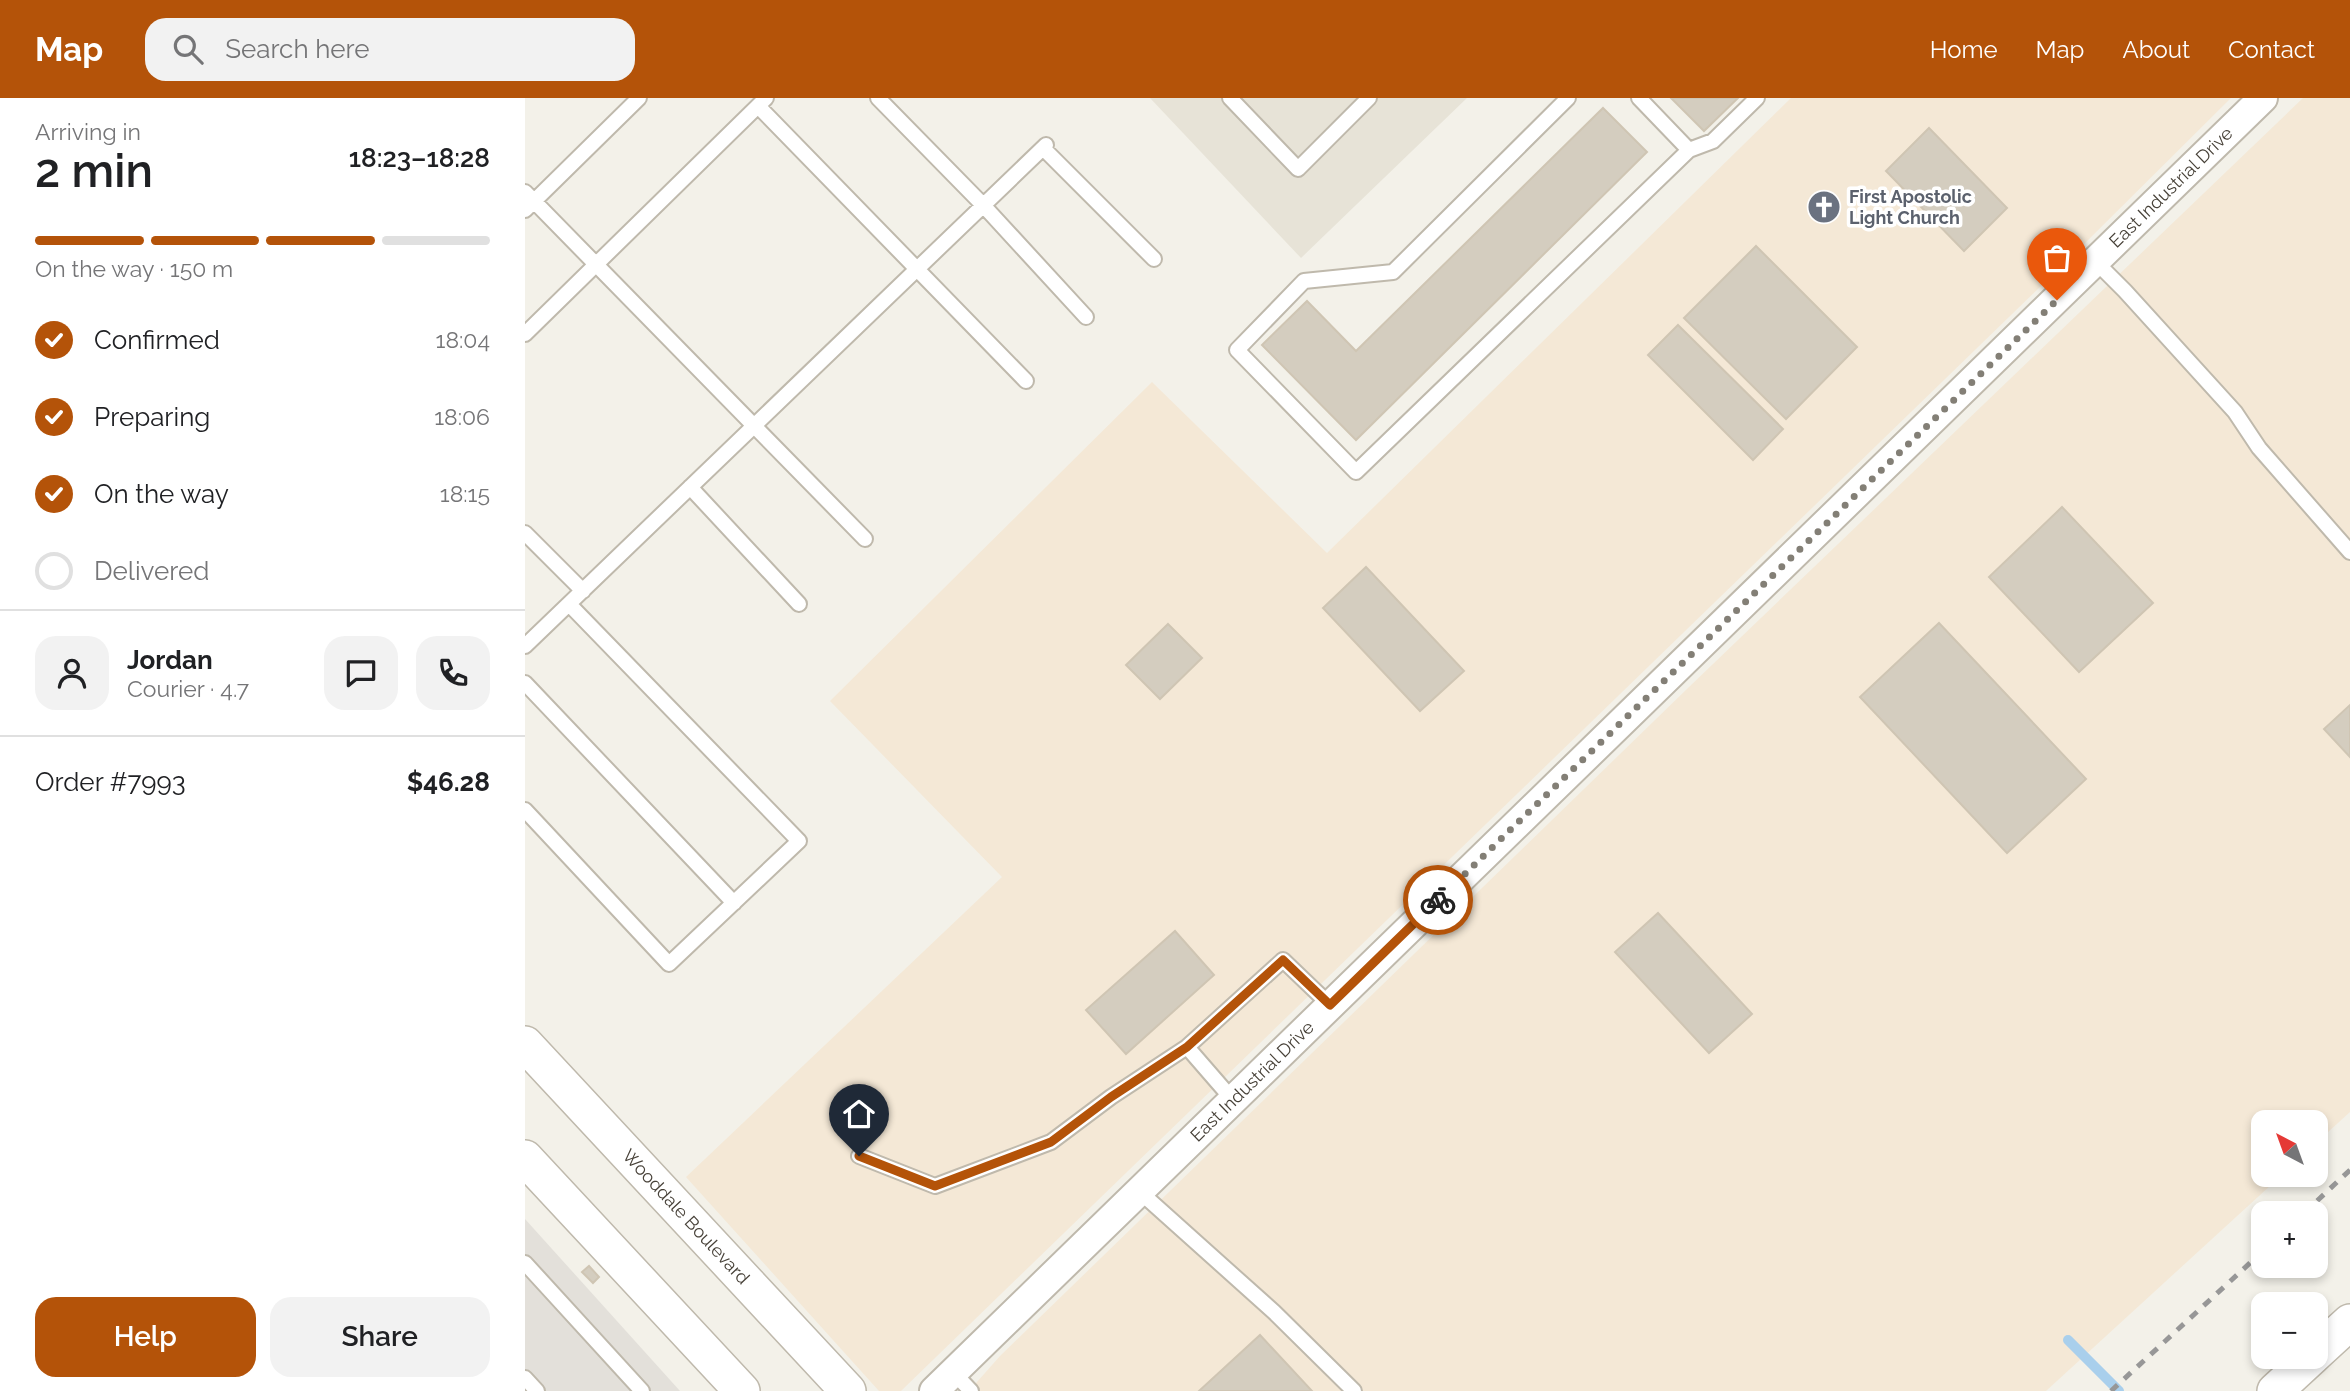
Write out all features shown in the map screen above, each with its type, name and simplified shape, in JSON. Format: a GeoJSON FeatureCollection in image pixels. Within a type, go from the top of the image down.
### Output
{"type":"FeatureCollection","features":[{"type":"Feature","properties":{"kind":"street","name":"East Industrial Drive"},"geometry":{"type":"LineString","coordinates":[[953,1385],[1139,1191],[2263,98]]}},
{"type":"Feature","properties":{"kind":"street","name":"Wooddale Boulevard"},"geometry":{"type":"LineString","coordinates":[[525,1044],[848,1391]]}},
{"type":"Feature","properties":{"kind":"street"},"geometry":{"type":"LineString","coordinates":[[529,1170],[742,1391]]}},
{"type":"Feature","properties":{"kind":"street"},"geometry":{"type":"LineString","coordinates":[[2328,1342],[2350,1322]]}},
{"type":"Feature","properties":{"kind":"street"},"geometry":{"type":"LineString","coordinates":[[2275,1391],[2299,1369]]}},
{"type":"Feature","properties":{"kind":"lane"},"geometry":{"type":"LineString","coordinates":[[639,98],[528,201],[596,265],[865,540]]}},
{"type":"Feature","properties":{"kind":"lane"},"geometry":{"type":"LineString","coordinates":[[878,98],[983,205],[1086,317]]}},
{"type":"Feature","properties":{"kind":"lane"},"geometry":{"type":"LineString","coordinates":[[1230,98],[1298,169],[1369,98]]}},
{"type":"Feature","properties":{"kind":"lane"},"geometry":{"type":"LineString","coordinates":[[1568,98],[1393,272],[1304,281],[1237,350],[1356,472],[1689,150],[1713,141],[1757,98]]}},
{"type":"Feature","properties":{"kind":"lane"},"geometry":{"type":"LineString","coordinates":[[1639,98],[1689,150]]}},
{"type":"Feature","properties":{"kind":"lane"},"geometry":{"type":"LineString","coordinates":[[525,334],[762,102],[916,270],[1026,381]]}},
{"type":"Feature","properties":{"kind":"lane"},"geometry":{"type":"LineString","coordinates":[[525,646],[1045,146],[1154,259]]}},
{"type":"Feature","properties":{"kind":"lane"},"geometry":{"type":"LineString","coordinates":[[2096,262],[2126,291],[2235,412],[2259,448],[2350,552]]}},
{"type":"Feature","properties":{"kind":"lane"},"geometry":{"type":"LineString","coordinates":[[691,487],[799,604]]}},
{"type":"Feature","properties":{"kind":"lane"},"geometry":{"type":"LineString","coordinates":[[525,533],[583,591]]}},
{"type":"Feature","properties":{"kind":"lane"},"geometry":{"type":"LineString","coordinates":[[525,810],[669,964],[799,841],[569,604]]}},
{"type":"Feature","properties":{"kind":"lane"},"geometry":{"type":"LineString","coordinates":[[525,683],[734,903]]}},
{"type":"Feature","properties":{"kind":"lane"},"geometry":{"type":"LineString","coordinates":[[859,1156],[935,1186],[1051,1142],[1111,1097],[1187,1047],[1283,960],[1330,1005]]}},
{"type":"Feature","properties":{"kind":"lane"},"geometry":{"type":"LineString","coordinates":[[1187,1047],[1233,1100]]}},
{"type":"Feature","properties":{"kind":"lane"},"geometry":{"type":"LineString","coordinates":[[1139,1191],[1274,1312],[1354,1391]]}},
{"type":"Feature","properties":{"kind":"lane"},"geometry":{"type":"LineString","coordinates":[[525,1263],[642,1391]]}},
{"type":"Feature","properties":{"kind":"lane"},"geometry":{"type":"LineString","coordinates":[[525,1378],[537,1391]]}},
{"type":"Feature","properties":{"kind":"shaded area"},"geometry":{"type":"Polygon","coordinates":[[[1150,98],[1467,98],[1301,258],[1150,98]]]}},
{"type":"Feature","properties":{"kind":"shaded area"},"geometry":{"type":"Polygon","coordinates":[[[1791,98],[2231,98],[2072,256],[901,1391],[879,1391],[686,1177],[1002,877],[830,701],[1152,382],[1327,553],[1791,98]]]}},
{"type":"Feature","properties":{"kind":"shaded area"},"geometry":{"type":"Polygon","coordinates":[[[2303,98],[2350,98],[2350,1112],[2328,1132],[2328,1110],[2251,1110],[2251,1187],[2269,1187],[2046,1391],[969,1391],[1000,1356],[1689,687],[2303,98]]]}},
{"type":"Feature","properties":{"kind":"shaded area"},"geometry":{"type":"Polygon","coordinates":[[[525,1219],[680,1391],[525,1391],[525,1219]]]}},
{"type":"Feature","properties":{"kind":"building"},"geometry":{"type":"Polygon","coordinates":[[[1671,98],[1738,98],[1704,131],[1671,98]]]}},
{"type":"Feature","properties":{"kind":"building"},"geometry":{"type":"Polygon","coordinates":[[[1603,108],[1647,152],[1356,440],[1262,345],[1307,301],[1356,351],[1603,108]]]}},
{"type":"Feature","properties":{"kind":"building"},"geometry":{"type":"Polygon","coordinates":[[[1929,128],[2007,208],[1964,251],[1886,171],[1929,128]]]}},
{"type":"Feature","properties":{"kind":"building"},"geometry":{"type":"Polygon","coordinates":[[[1756,246],[1857,347],[1786,419],[1684,318],[1756,246]]]}},
{"type":"Feature","properties":{"kind":"building"},"geometry":{"type":"Polygon","coordinates":[[[1678,325],[1783,429],[1753,460],[1648,355],[1678,325]]]}},
{"type":"Feature","properties":{"kind":"building"},"geometry":{"type":"Polygon","coordinates":[[[2062,507],[2153,603],[2079,672],[1989,577],[2062,507]]]}},
{"type":"Feature","properties":{"kind":"building"},"geometry":{"type":"Polygon","coordinates":[[[1366,567],[1464,671],[1420,711],[1323,608],[1366,567]]]}},
{"type":"Feature","properties":{"kind":"building"},"geometry":{"type":"Polygon","coordinates":[[[1939,623],[2086,779],[2007,853],[1860,697],[1939,623]]]}},
{"type":"Feature","properties":{"kind":"building"},"geometry":{"type":"Polygon","coordinates":[[[1168,624],[1202,658],[1160,699],[1126,665],[1168,624]]]}},
{"type":"Feature","properties":{"kind":"building"},"geometry":{"type":"Polygon","coordinates":[[[2350,705],[2350,757],[2324,729],[2350,705]]]}},
{"type":"Feature","properties":{"kind":"building"},"geometry":{"type":"Polygon","coordinates":[[[1658,913],[1752,1014],[1709,1053],[1615,952],[1658,913]]]}},
{"type":"Feature","properties":{"kind":"building"},"geometry":{"type":"Polygon","coordinates":[[[1175,931],[1214,975],[1126,1054],[1086,1010],[1175,931]]]}},
{"type":"Feature","properties":{"kind":"building"},"geometry":{"type":"Polygon","coordinates":[[[589,1266],[599,1277],[593,1283],[582,1272],[589,1266]]]}},
{"type":"Feature","properties":{"kind":"building"},"geometry":{"type":"Polygon","coordinates":[[[1260,1335],[1312,1391],[1199,1391],[1260,1335]]]}},
{"type":"Feature","properties":{"kind":"waterway"},"geometry":{"type":"LineString","coordinates":[[2068,1340],[2119,1391]]}},
{"type":"Feature","properties":{"kind":"railway"},"geometry":{"type":"LineString","coordinates":[[2317,1201],[2350,1170]]}},
{"type":"Feature","properties":{"kind":"railway"},"geometry":{"type":"LineString","coordinates":[[2111,1391],[2251,1262]]}},
{"type":"Feature","properties":{"kind":"way so far"},"geometry":{"type":"LineString","coordinates":[[1438,900],[2057,300]]}},
{"type":"Feature","properties":{"kind":"place","name":"First Apostolic Light Church"},"geometry":{"type":"Point","coordinates":[1824,207]}},
{"type":"Feature","properties":{"kind":"route"},"geometry":{"type":"LineString","coordinates":[[859,1156],[935,1186],[1051,1142],[1111,1097],[1187,1047],[1283,960],[1330,1005],[1438,900]]}}]}
